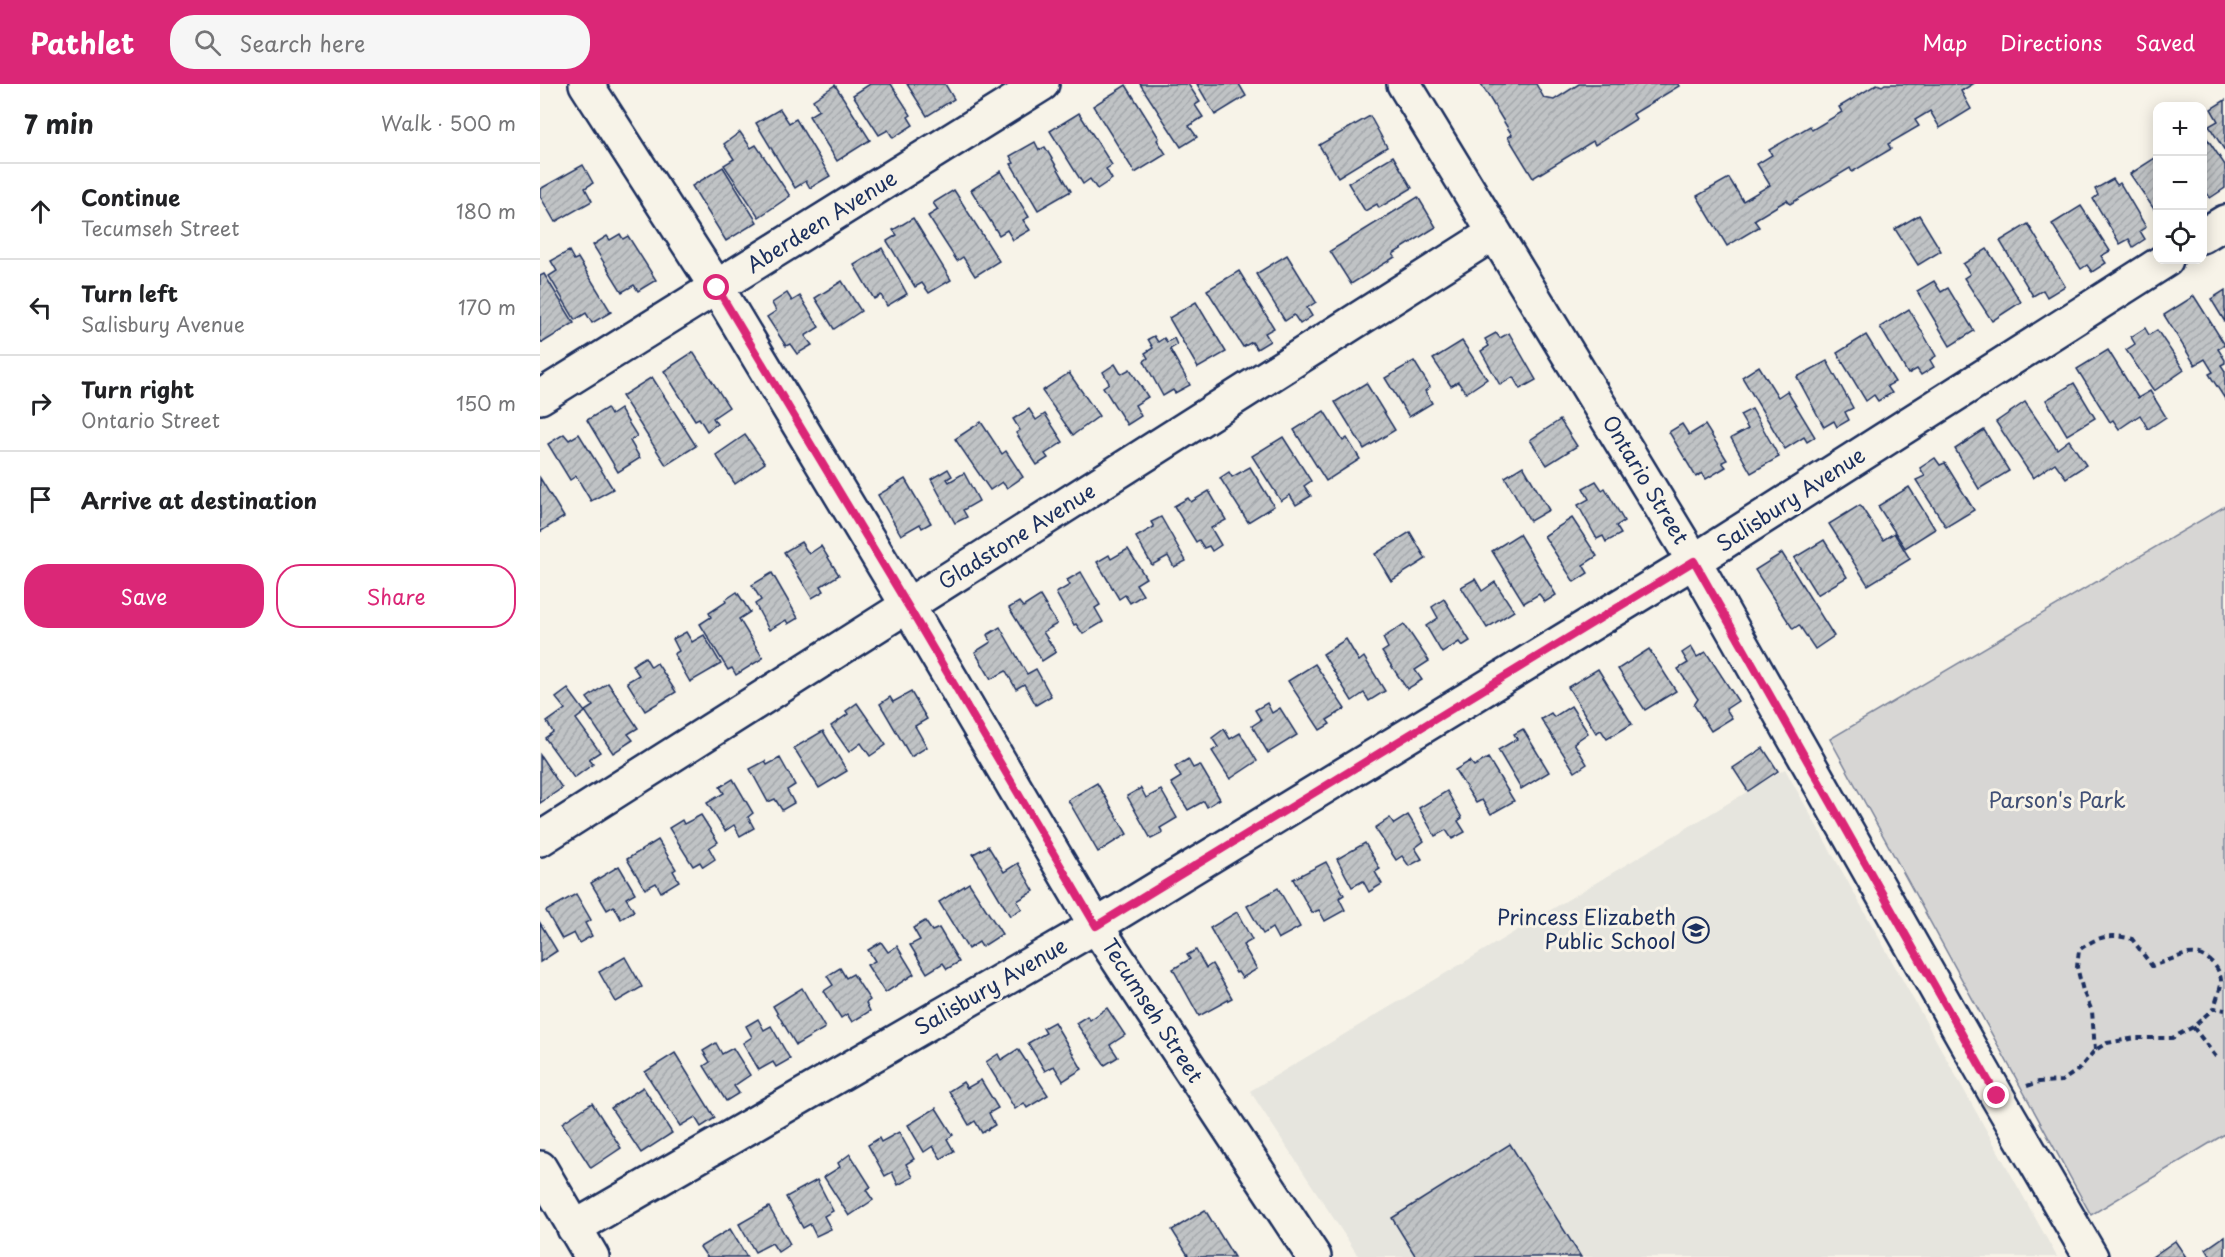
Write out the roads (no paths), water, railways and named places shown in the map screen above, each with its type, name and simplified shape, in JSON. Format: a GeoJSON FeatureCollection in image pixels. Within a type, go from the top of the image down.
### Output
{"type":"FeatureCollection","features":[{"type":"Feature","properties":{"kind":"street","name":"Tecumseh Street"},"geometry":{"type":"LineString","coordinates":[[586,84],[717,288],[908,606],[1096,926],[1314,1257]]}},
{"type":"Feature","properties":{"kind":"street","name":"Aberdeen Avenue"},"geometry":{"type":"LineString","coordinates":[[540,397],[1042,84]]}},
{"type":"Feature","properties":{"kind":"street","name":"Ontario Street"},"geometry":{"type":"LineString","coordinates":[[1404,84],[1694,561],[1997,1096],[2091,1257]]}},
{"type":"Feature","properties":{"kind":"street"},"geometry":{"type":"LineString","coordinates":[[2207,233],[2225,222]]}},
{"type":"Feature","properties":{"kind":"street","name":"Gladstone Avenue"},"geometry":{"type":"LineString","coordinates":[[540,839],[1494,233]]}},
{"type":"Feature","properties":{"kind":"street","name":"Salisbury Avenue"},"geometry":{"type":"LineString","coordinates":[[574,1228],[1096,926],[1694,561],[2160,264]]}},
{"type":"Feature","properties":{"kind":"street"},"geometry":{"type":"LineString","coordinates":[[540,1168],[592,1257]]}},
{"type":"Feature","properties":{"kind":"place","name":"Princess Elizabeth Public School"},"geometry":{"type":"Point","coordinates":[1696,930]}},
{"type":"Feature","properties":{"kind":"park label","name":"Parson's Park"},"geometry":{"type":"Point","coordinates":[2057,801]}}]}
